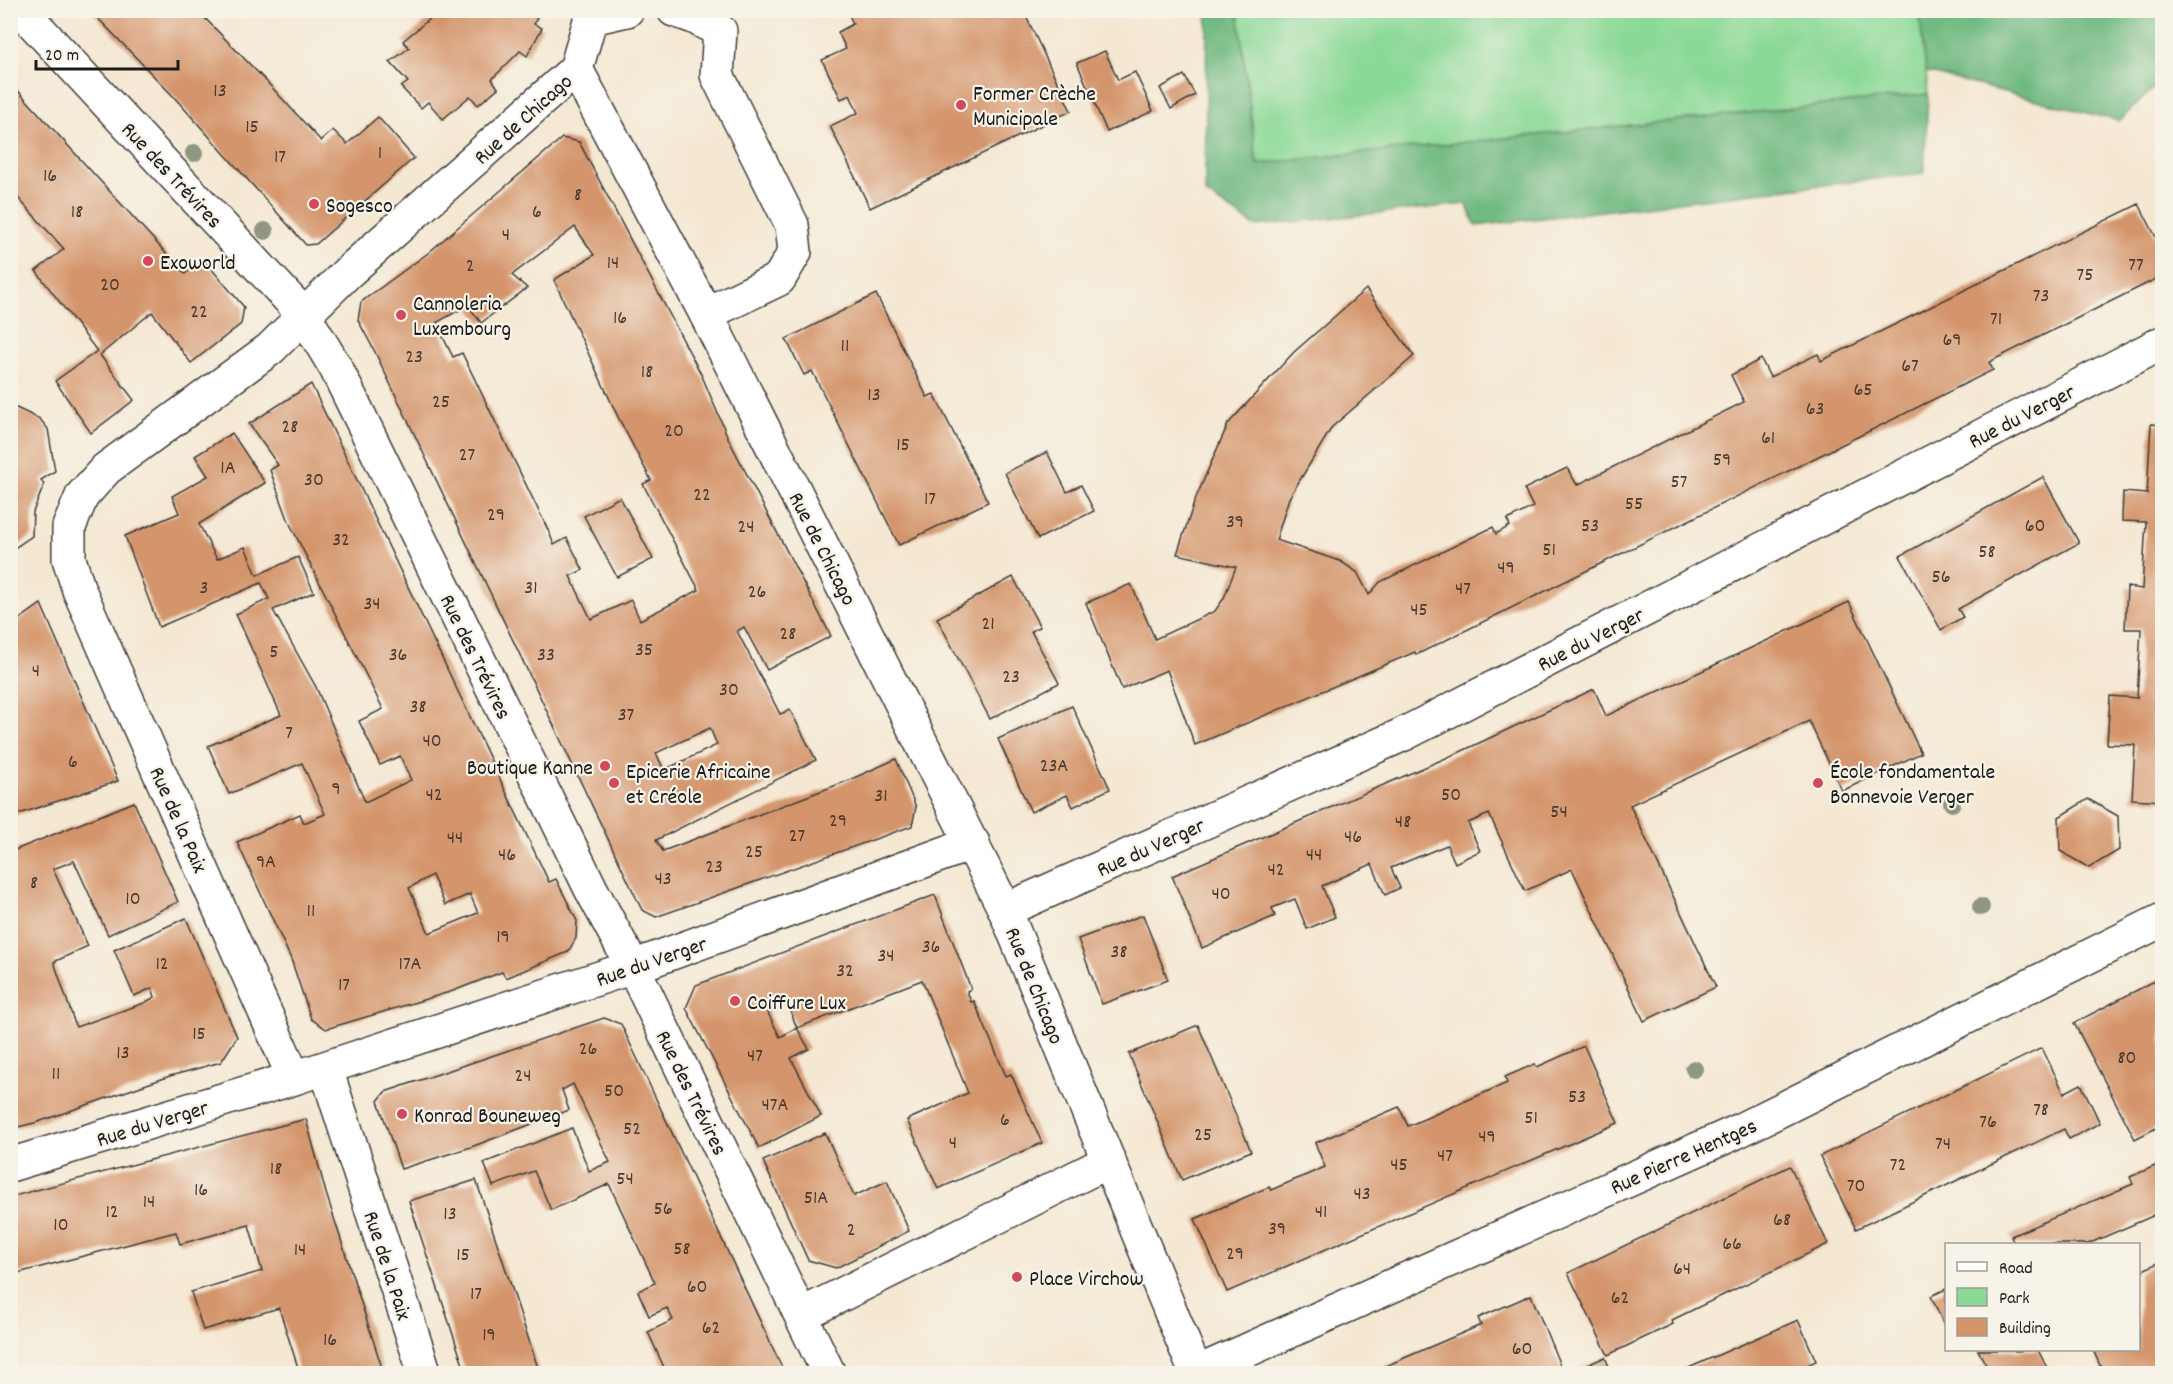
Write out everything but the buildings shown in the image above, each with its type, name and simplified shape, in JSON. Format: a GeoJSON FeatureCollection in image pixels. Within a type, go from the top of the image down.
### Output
{"type":"FeatureCollection","features":[{"type":"Feature","properties":{"kind":"street","name":"Rue des Trévires"},"geometry":{"type":"LineString","coordinates":[[21,10],[304,315],[336,368],[591,889],[633,967],[829,1374]]}},
{"type":"Feature","properties":{"kind":"street"},"geometry":{"type":"LineString","coordinates":[[576,69],[593,14],[627,10]]}},
{"type":"Feature","properties":{"kind":"street"},"geometry":{"type":"LineString","coordinates":[[674,10],[694,17],[720,31],[717,75],[792,225],[795,252],[779,279],[706,314]]}},
{"type":"Feature","properties":{"kind":"street","name":"Rue de Chicago"},"geometry":{"type":"LineString","coordinates":[[304,315],[347,273],[576,69],[706,314],[1005,910],[1195,1373]]}},
{"type":"Feature","properties":{"kind":"street","name":"Rue de la Paix"},"geometry":{"type":"LineString","coordinates":[[294,1078],[79,590],[69,559],[69,526],[82,496],[106,469],[270,348],[304,315]]}},
{"type":"Feature","properties":{"kind":"street","name":"Rue du Verger"},"geometry":{"type":"LineString","coordinates":[[1005,910],[1404,734],[2163,343]]}},
{"type":"Feature","properties":{"kind":"street","name":"Rue du Verger"},"geometry":{"type":"LineString","coordinates":[[326,1069],[633,967],[973,843]]}},
{"type":"Feature","properties":{"kind":"street","name":"Rue Pierre Hentges"},"geometry":{"type":"LineString","coordinates":[[1195,1373],[1734,1133],[2163,920]]}},
{"type":"Feature","properties":{"kind":"street","name":"Rue de la Paix"},"geometry":{"type":"LineString","coordinates":[[326,1069],[425,1374]]}},
{"type":"Feature","properties":{"kind":"street"},"geometry":{"type":"LineString","coordinates":[[294,1078],[326,1069]]}},
{"type":"Feature","properties":{"kind":"street","name":"Rue du Verger"},"geometry":{"type":"LineString","coordinates":[[10,1165],[294,1078]]}},
{"type":"Feature","properties":{"kind":"street"},"geometry":{"type":"LineString","coordinates":[[801,1315],[1109,1161]]}},
{"type":"Feature","properties":{"kind":"green space"},"geometry":{"type":"Polygon","coordinates":[[[1207,11],[1238,11],[1257,164],[1928,94],[1924,173],[1476,226],[1466,204],[1255,226],[1205,193],[1207,11]]]}},
{"type":"Feature","properties":{"kind":"green space"},"geometry":{"type":"Polygon","coordinates":[[[1238,11],[1920,11],[1928,94],[1257,164],[1238,11]]]}},
{"type":"Feature","properties":{"kind":"green space"},"geometry":{"type":"Polygon","coordinates":[[[1948,11],[2162,11],[2162,80],[2119,121],[1926,72],[1920,19],[1948,11]]]}},
{"type":"Feature","properties":{"kind":"place","name":"Former Crèche Municipale"},"geometry":{"type":"Point","coordinates":[961,105]}},
{"type":"Feature","properties":{"kind":"place","name":"Sogesco"},"geometry":{"type":"Point","coordinates":[314,204]}},
{"type":"Feature","properties":{"kind":"place","name":"Exoworld"},"geometry":{"type":"Point","coordinates":[148,261]}},
{"type":"Feature","properties":{"kind":"place","name":"Cannoleria Luxembourg"},"geometry":{"type":"Point","coordinates":[401,315]}},
{"type":"Feature","properties":{"kind":"place","name":"Boutique Kanne"},"geometry":{"type":"Point","coordinates":[605,766]}},
{"type":"Feature","properties":{"kind":"place","name":"Epicerie Africaine et Créole"},"geometry":{"type":"Point","coordinates":[614,783]}},
{"type":"Feature","properties":{"kind":"place","name":"École fondamentale Bonnevoie Verger"},"geometry":{"type":"Point","coordinates":[1818,783]}},
{"type":"Feature","properties":{"kind":"place","name":"Coiffure Lux"},"geometry":{"type":"Point","coordinates":[735,1001]}},
{"type":"Feature","properties":{"kind":"place","name":"Konrad Bouneweg"},"geometry":{"type":"Point","coordinates":[402,1114]}},
{"type":"Feature","properties":{"kind":"place","name":"Place Virchow"},"geometry":{"type":"Point","coordinates":[1017,1277]}}]}
